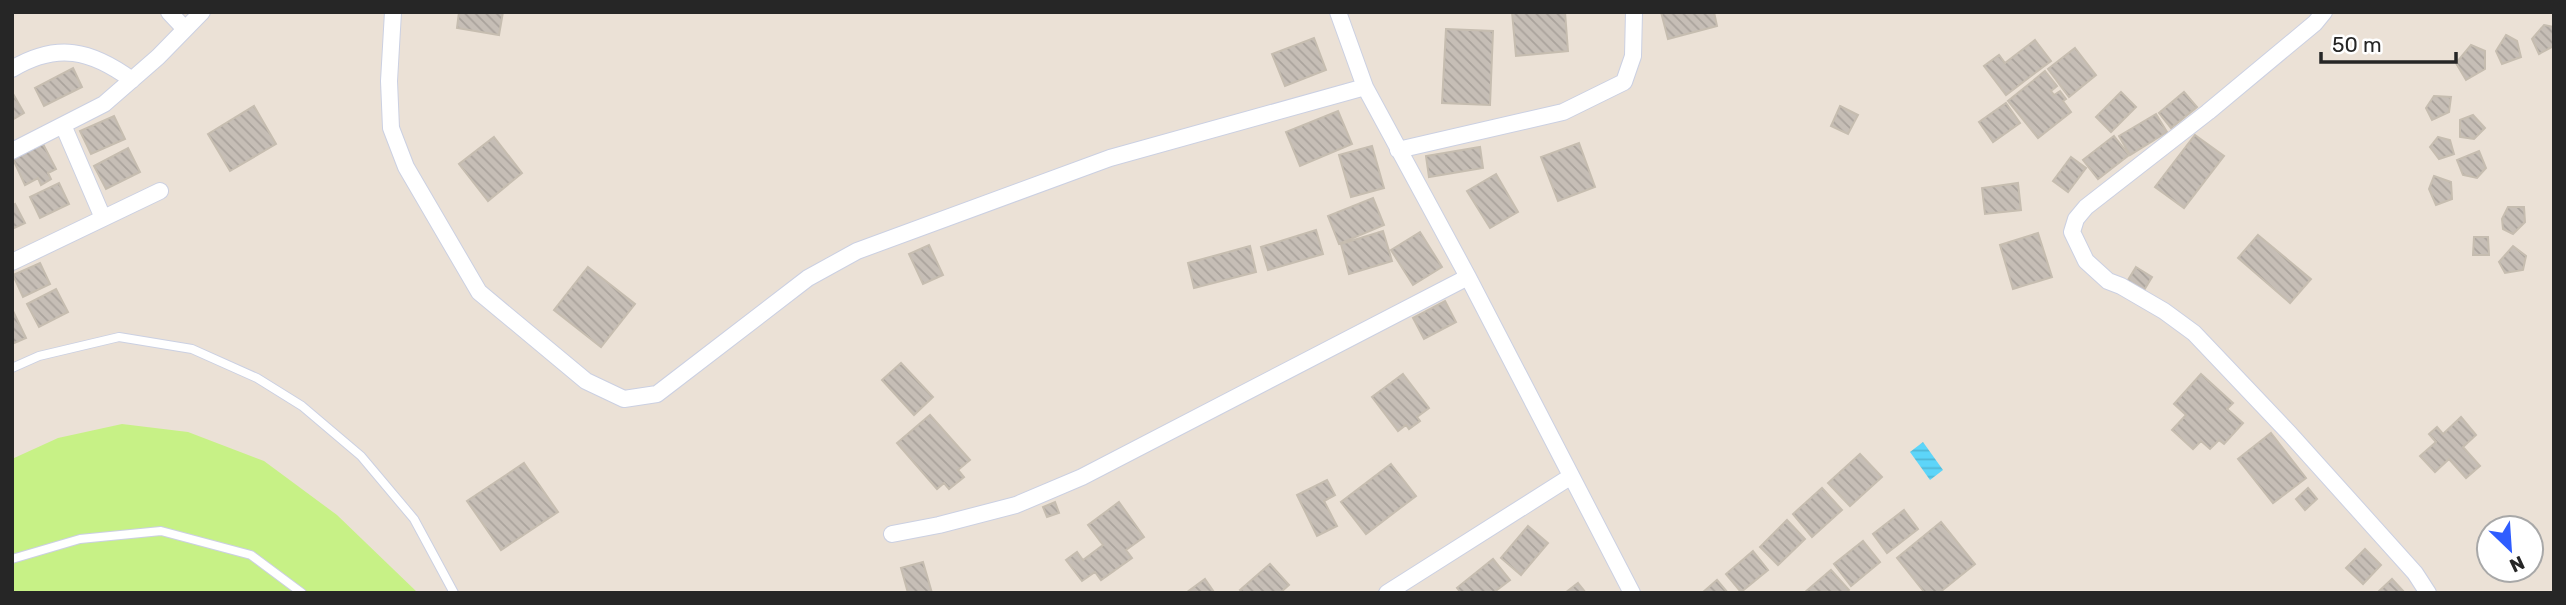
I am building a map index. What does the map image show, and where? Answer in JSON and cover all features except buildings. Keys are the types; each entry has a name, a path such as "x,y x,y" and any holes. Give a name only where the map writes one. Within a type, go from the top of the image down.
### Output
{"street":[{"path":"169,12 185,29"},
{"path":"12,151 104,104 202,12"},
{"path":"393,12 388,82 391,128 406,167 479,292 586,381 624,399 657,394 808,278 857,251 1110,158 1365,87"},
{"path":"1338,12 1365,87 1468,277 1632,593"},
{"path":"1398,150 1563,112 1624,82 1633,56 1634,12"},
{"path":"2324,12 2315,23 2208,112 2086,206 2076,219 2072,232 2086,261 2108,281 2122,286 2164,311 2194,333 2416,573 2428,593"},
{"path":"12,69 31,58 53,51 80,53 112,65 132,79"},
{"path":"63,125 103,218"},
{"path":"12,262 160,191"},
{"path":"892,534 1016,505 1082,477 1468,277"},
{"path":"1387,593 1570,477"}],"lane":[{"path":"12,368 39,356 119,337 192,349 257,378 302,406 361,456 414,519 454,593"},
{"path":"12,559 80,539 161,531 251,555 303,593"}],"green space":[{"path":"122,424 188,432 264,461 337,515 418,593 12,593 12,459 58,438"}],"water":[{"path":"1923,442 1943,470 1930,480 1910,452"}]}
